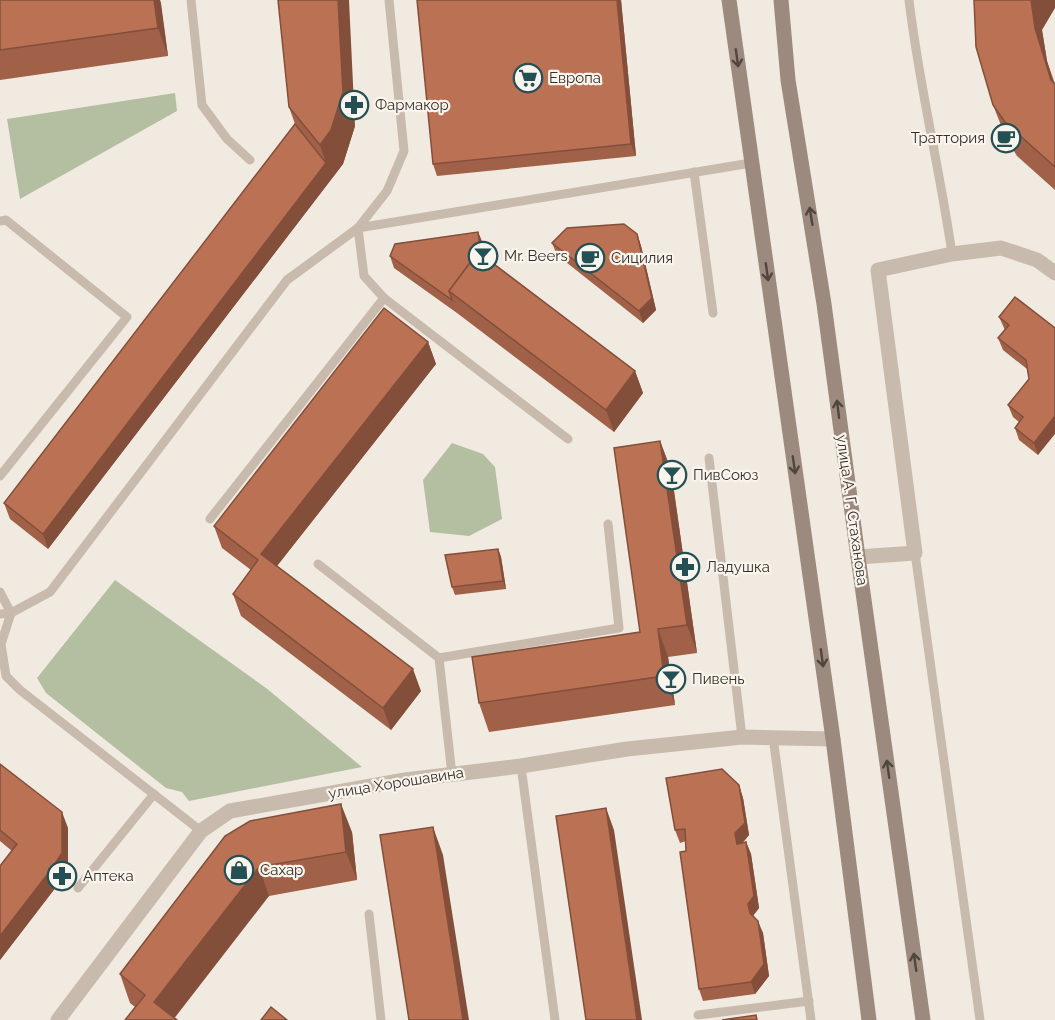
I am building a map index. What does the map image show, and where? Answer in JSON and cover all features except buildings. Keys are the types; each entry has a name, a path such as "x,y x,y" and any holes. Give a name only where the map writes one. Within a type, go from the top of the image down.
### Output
{"main road":[{"path":"729,0 833,740 868,1020"},
{"name":"улица А. Г. Стаханова","path":"781,0 788,80 824,304 923,1020"}],"street":[{"path":"858,557 915,553 878,270 952,254 1001,248 1037,260 1055,273"},
{"name":"улица Хорошавина","path":"58,1020 201,831 230,811 405,780 521,766 627,749 742,736 833,740"}],"lane":[{"path":"191,0 202,105 227,139 250,160"},
{"path":"0,614 11,613 50,592 287,280 358,228 387,191 404,151 389,0"},
{"path":"909,0 915,58 945,206 952,254"},
{"path":"358,228 752,163"},
{"path":"694,172 713,313"},
{"path":"0,221 6,220 127,317 0,476"},
{"path":"358,228 364,276 384,298 568,439"},
{"path":"210,519 384,298"},
{"path":"709,458 742,736"},
{"path":"439,658 619,628 608,524"},
{"path":"915,553 980,1020"},
{"path":"318,564 439,658 452,774"},
{"path":"0,592 11,613 1,644 6,676 20,690 201,831"},
{"path":"773,737 812,1020"},
{"path":"521,766 555,1020"},
{"path":"78,888 153,794"},
{"path":"369,914 381,1020"},
{"path":"698,1016 809,1001"}],"green space":[{"path":"175,93 177,111 20,199 7,119"},
{"path":"452,443 483,454 495,467 502,519 469,536 430,532 423,480"},
{"path":"115,580 266,688 362,767 189,801 182,792 166,788 46,693 37,678"}],"place":[{"name":"Европа","path":"528,78"},
{"name":"Фармакор","path":"354,105"},
{"name":"Траттория","path":"1006,138"},
{"name":"Mr. Beers","path":"483,256"},
{"name":"Сицилия","path":"590,258"},
{"name":"ПивСоюз","path":"672,475"},
{"name":"Ладушка","path":"685,567"},
{"name":"Пивень","path":"671,679"},
{"name":"Сахар","path":"239,870"},
{"name":"Аптека","path":"62,876"}]}
